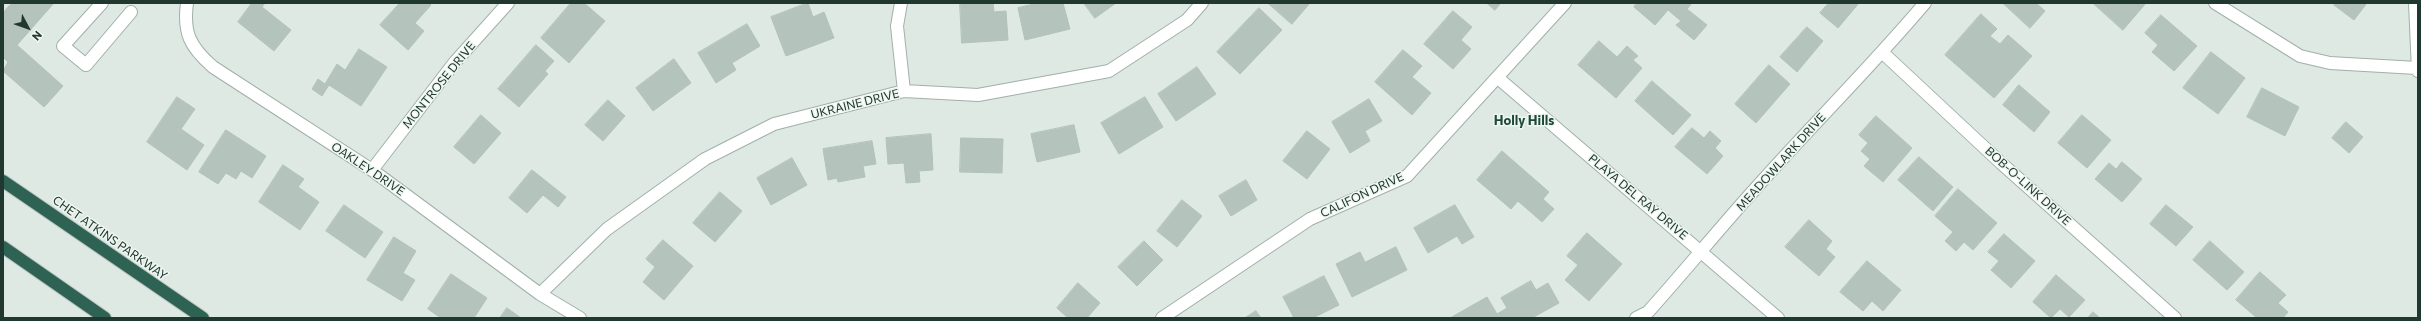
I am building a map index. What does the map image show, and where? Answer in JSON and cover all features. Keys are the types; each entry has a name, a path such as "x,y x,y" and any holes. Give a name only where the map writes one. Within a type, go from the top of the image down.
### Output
{"highway":[{"name":"CHET ATKINS PARKWAY","path":"3,181 202,318"},
{"path":"3,247 105,318"}],"street":[{"path":"102,3 63,46 86,64 131,12"},
{"name":"OAKLEY DRIVE","path":"187,3 184,23 196,52 213,67 372,170 540,294 580,318"},
{"name":"MONTROSE DRIVE","path":"372,170 455,62 508,3"},
{"path":"901,3 897,26 904,91"},
{"name":"UKRAINE DRIVE","path":"540,294 607,229 705,159 774,124 904,91 978,95 1110,71 1187,20 1202,3"},
{"name":"CALIFON DRIVE","path":"1162,318 1310,219 1407,176 1565,3"},
{"name":"MEADOWLARK DRIVE","path":"1636,318 1648,312 1702,252 1755,189 1883,53 1925,3"},
{"path":"2215,3 2300,56 2330,63 2418,69 2415,3"},
{"name":"BOB-O-LINK DRIVE","path":"1883,53 2001,163 2175,318"},
{"name":"PLAYA DEL RAY DRIVE","path":"1498,78 1778,318"}],"building":[{"path":"12,3 54,3 17,45 63,86 44,107 3,71 8,62 3,57 3,13"},
{"path":"252,3 265,3 262,7 291,30 274,51 238,22"},
{"path":"400,3 429,3 431,5 415,23 424,31 408,50 380,25"},
{"path":"571,3 584,3 605,21 569,63 541,38"},
{"path":"808,3 813,17 824,12 834,38 786,56 771,17"},
{"path":"960,3 993,3 994,12 1006,11 1008,40 962,43"},
{"path":"1038,3 1063,3 1070,29 1025,40 1018,8"},
{"path":"1084,3 1116,3 1095,18"},
{"path":"1268,3 1310,3 1292,24"},
{"path":"1487,3 1501,3 1495,10"},
{"path":"1637,3 1692,3 1687,9 1707,25 1694,40 1676,25 1681,21 1668,10 1655,25 1634,7"},
{"path":"1829,3 1859,3 1838,28 1820,13"},
{"path":"2003,3 2036,3 2045,11 2030,28"},
{"path":"2093,3 2146,3 2123,30"},
{"path":"2336,3 2367,3 2354,20 2334,5"},
{"path":"1259,8 1282,30 1240,74 1217,52"},
{"path":"1453,11 1472,27 1461,40 1471,49 1453,69 1424,44"},
{"path":"1981,14 1997,29 1990,36 2000,44 2008,35 2032,56 1994,98 1945,55"},
{"path":"2161,15 2197,46 2174,71 2152,52 2158,45 2145,33"},
{"path":"747,24 760,46 732,63 736,70 716,83 698,53"},
{"path":"1807,27 1823,41 1797,72 1780,57"},
{"path":"1599,41 1617,57 1627,46 1638,56 1633,60 1642,68 1616,98 1578,65"},
{"path":"536,45 554,61 545,71 548,74 519,107 498,89"},
{"path":"359,49 387,67 361,106 329,85 322,96 312,89 318,79 325,84 337,64 345,70"},
{"path":"1403,50 1422,66 1412,77 1431,93 1412,115 1375,82"},
{"path":"2211,52 2245,78 2218,114 2183,88"},
{"path":"674,59 691,83 653,111 636,88"},
{"path":"1769,65 1790,84 1756,123 1735,104"},
{"path":"1197,67 1216,94 1176,121 1158,94"},
{"path":"1652,81 1691,115 1673,135 1635,101"},
{"path":"2019,85 2050,112 2034,132 2003,105"},
{"path":"2262,88 2299,107 2285,136 2247,117"},
{"path":"177,97 195,109 181,129 204,145 187,170 147,142"},
{"path":"1145,97 1163,127 1119,154 1101,123"},
{"path":"1369,99 1382,121 1365,131 1370,141 1350,153 1332,122"},
{"path":"608,100 625,116 603,141 585,125"},
{"path":"481,115 501,133 474,164 454,147"},
{"path":"2082,115 2111,140 2087,168 2058,143"},
{"path":"1876,116 1912,148 1883,182 1864,166 1870,159 1861,151 1868,143 1859,135"},
{"path":"2346,122 2363,137 2349,153 2332,138"},
{"path":"1074,125 1080,152 1037,162 1031,134"},
{"path":"1692,128 1704,138 1710,131 1721,141 1715,148 1723,156 1707,174 1675,147"},
{"path":"226,130 266,156 252,178 241,171 236,179 226,173 218,184 199,172"},
{"path":"1307,131 1330,149 1307,179 1283,161"},
{"path":"931,134 933,170 919,171 920,182 906,183 904,163 888,164 886,138"},
{"path":"961,138 1003,139 1002,173 960,172"},
{"path":"872,141 876,164 863,166 865,177 838,182 837,178 828,180 823,149"},
{"path":"1502,151 1549,192 1543,199 1554,209 1542,222 1518,201 1511,209 1477,180"},
{"path":"1919,157 1953,187 1933,211 1898,180"},
{"path":"792,158 807,185 771,205 757,178"},
{"path":"2122,162 2142,179 2122,202 2095,179 2109,163 2116,169"},
{"path":"283,165 304,179 298,187 319,202 300,230 259,202"},
{"path":"532,170 566,197 558,207 543,195 527,213 509,198"},
{"path":"1246,180 1257,200 1231,216 1219,196"},
{"path":"1958,189 1997,223 1973,250 1964,242 1956,251 1945,241 1953,232 1935,216"},
{"path":"720,192 742,211 715,242 693,223"},
{"path":"1182,200 1202,216 1177,247 1157,231"},
{"path":"344,205 383,232 365,258 326,231"},
{"path":"1455,205 1474,237 1462,244 1457,236 1428,253 1414,228"},
{"path":"2166,205 2193,227 2176,246 2150,224"},
{"path":"1809,220 1832,241 1826,249 1835,257 1819,276 1785,247"},
{"path":"1587,233 1622,264 1589,301 1565,280 1578,265 1567,256"},
{"path":"2004,234 2035,261 2011,288 1991,270 1999,261 1988,252"},
{"path":"394,237 416,251 403,273 415,280 402,301 367,280"},
{"path":"663,240 693,266 664,300 643,282 655,267 646,259"},
{"path":"1144,241 1163,260 1137,286 1118,267"},
{"path":"2210,241 2244,272 2227,290 2193,260"},
{"path":"1396,247 1407,270 1352,297 1336,264 1360,252 1365,262"},
{"path":"1867,261 1901,290 1883,311 1872,301 1863,311 1840,292"},
{"path":"2260,272 2286,295 2278,303 2288,312 2283,318 2257,318 2236,300"},
{"path":"451,274 487,298 474,318 441,318 428,309"},
{"path":"2056,275 2085,300 2069,317 2060,309 2051,318 2033,302"},
{"path":"1324,276 1339,305 1313,318 1294,318 1283,297"},
{"path":"1531,281 1536,290 1548,283 1559,303 1532,318 1450,318 1487,297 1497,314 1507,308 1501,298"},
{"path":"1078,283 1100,303 1087,318 1068,318 1057,308"},
{"path":"507,308 521,318 500,318"},
{"path":"1256,311 1261,318 1245,318"},
{"path":"2093,312 2100,318 2088,318"}],"district":[{"name":"Holly Hills","path":"1524,121"}]}
